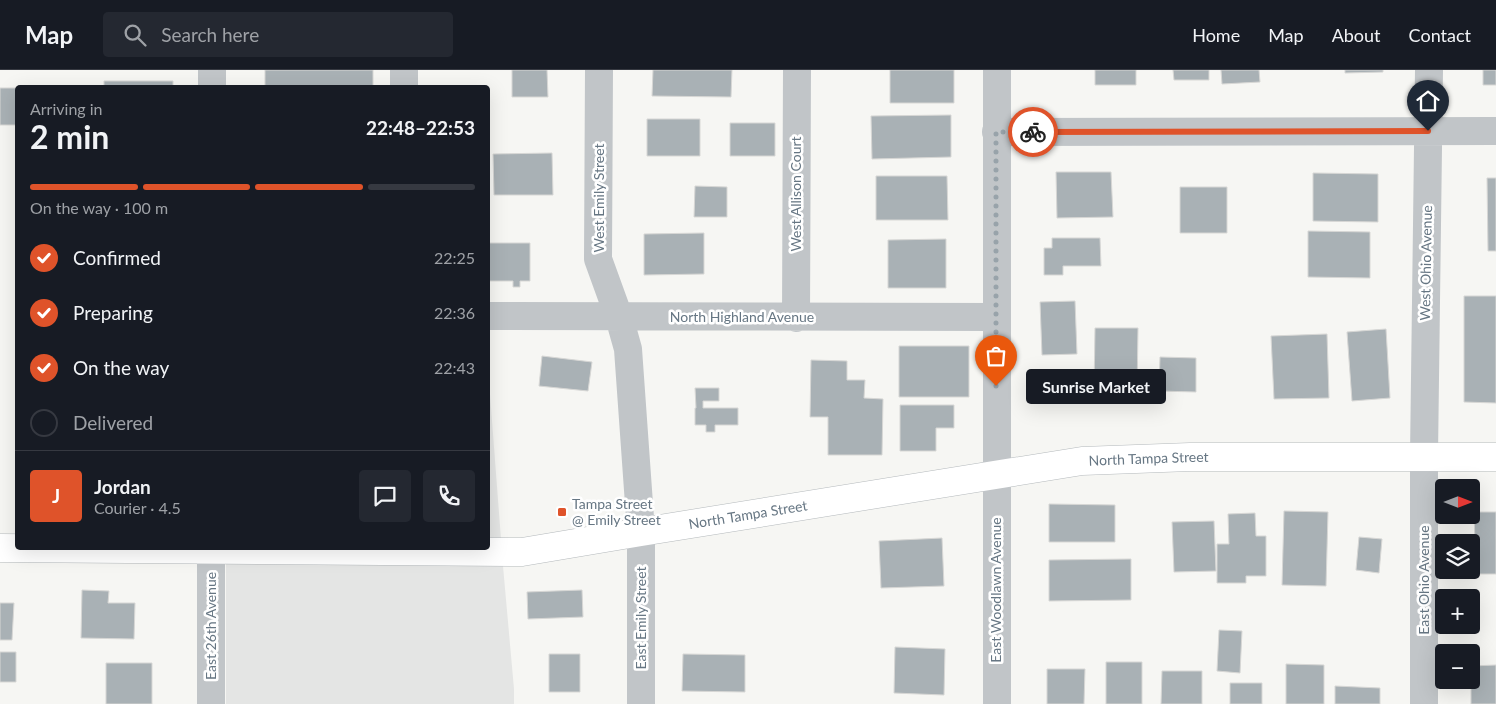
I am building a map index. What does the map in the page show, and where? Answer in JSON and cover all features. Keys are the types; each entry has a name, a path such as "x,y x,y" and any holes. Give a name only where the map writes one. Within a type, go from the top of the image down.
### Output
{"main road":[{"name":"North Tampa Street","path":"366,550 522,552 1092,461 1190,457 1496,456"},
{"name":"North Tampa Street","path":"0,548 15,548"}],"street":[{"path":"212,70 212,85"},
{"path":"404,70 404,85"},
{"name":"West Emily Street","path":"600,70 598,259 619,317 628,349 641,532"},
{"name":"West Allison Court","path":"796,318 797,70"},
{"name":"East Woodlawn Avenue","path":"997,70 997,704"},
{"name":"West Ohio Avenue","path":"1424,456 1429,70"},
{"path":"996,132 1496,131"},
{"name":"North Highland Avenue","path":"490,316 997,317"},
{"name":"East Ohio Avenue","path":"1424,456 1424,704"},
{"name":"East Emily Street","path":"640,704 641,532"},
{"name":"East 26th Avenue","path":"211,550 211,704"}],"shaded area":[{"path":"490,394 501,539 490,538"},
{"path":"226,562 503,566 514,704 226,704"}],"building":[{"path":"265,70 373,70 373,85 265,85"},
{"path":"512,70 547,70 548,97 512,97"},
{"path":"653,70 732,70 731,97 652,96"},
{"path":"890,70 954,70 954,103 890,103"},
{"path":"1095,70 1136,70 1136,85 1095,85"},
{"path":"1173,70 1209,70 1209,80 1174,80"},
{"path":"1221,70 1259,70 1260,82 1222,84"},
{"path":"1345,70 1383,70 1383,72 1345,73"},
{"path":"1483,70 1496,70 1496,85 1483,85"},
{"path":"104,81 173,81 173,85 104,85"},
{"path":"0,88 15,88 15,125 0,125"},
{"path":"951,115 951,157 872,159 871,116"},
{"path":"647,119 700,119 700,156 647,156"},
{"path":"730,123 775,123 775,156 730,156"},
{"path":"552,153 553,195 494,195 493,154"},
{"path":"1056,172 1111,172 1113,217 1057,218"},
{"path":"1313,173 1378,174 1378,222 1313,221"},
{"path":"876,176 947,176 948,220 876,220"},
{"path":"1487,178 1496,178 1496,251 1488,251"},
{"path":"695,186 727,187 727,217 694,217"},
{"path":"1180,187 1227,187 1227,233 1180,233"},
{"path":"1308,231 1370,232 1370,278 1308,277"},
{"path":"704,233 704,274 644,275 644,234"},
{"path":"1052,238 1100,238 1101,266 1063,266 1063,275 1044,275 1044,248 1052,248"},
{"path":"946,239 946,288 888,288 888,240"},
{"path":"490,243 530,243 530,281 520,281 520,287 513,287 513,281 490,281"},
{"path":"1464,296 1496,296 1496,403 1464,402"},
{"path":"1075,301 1077,354 1042,355 1040,302"},
{"path":"1095,328 1138,328 1137,393 1094,393"},
{"path":"1386,329 1390,398 1352,401 1347,332"},
{"path":"1327,334 1329,398 1274,399 1271,336"},
{"path":"899,346 969,346 969,397 899,397"},
{"path":"542,356 592,362 588,391 539,386"},
{"path":"1160,357 1196,358 1196,392 1159,391"},
{"path":"811,360 847,361 847,380 865,380 864,398 883,399 882,455 828,455 828,417 810,417"},
{"path":"695,388 719,388 719,401 703,401 703,408 738,408 738,425 715,425 715,432 706,432 706,425 695,425"},
{"path":"900,405 954,405 954,428 936,428 936,451 900,451"},
{"path":"1049,504 1115,505 1115,542 1049,542"},
{"path":"1284,511 1328,512 1326,586 1282,585"},
{"path":"1480,512 1496,512 1496,574 1480,574 1480,534 1475,534 1474,524 1480,524"},
{"path":"1255,513 1256,536 1266,536 1266,576 1246,576 1246,583 1217,583 1217,544 1229,544 1228,514"},
{"path":"1214,521 1216,571 1174,572 1172,522"},
{"path":"1359,537 1382,539 1379,573 1356,570"},
{"path":"942,538 944,586 881,588 879,541"},
{"path":"1131,559 1131,600 1049,601 1049,560"},
{"path":"82,590 109,591 108,603 135,603 134,639 81,638"},
{"path":"582,590 583,617 528,619 527,592"},
{"path":"0,603 14,603 12,640 0,640"},
{"path":"1219,630 1242,631 1240,673 1217,671"},
{"path":"895,647 945,649 944,695 894,693"},
{"path":"0,652 16,652 16,682 0,682"},
{"path":"549,654 580,654 580,692 549,692"},
{"path":"683,654 745,655 745,692 682,691"},
{"path":"1106,662 1142,662 1142,704 1106,704"},
{"path":"106,663 152,663 152,704 106,704"},
{"path":"1286,664 1324,665 1324,704 1286,704"},
{"path":"1496,665 1496,704 1471,704 1471,689 1480,689 1480,666"},
{"path":"1047,669 1085,669 1084,704 1047,704"},
{"path":"1162,671 1202,671 1202,704 1161,704"},
{"path":"1230,683 1262,683 1262,704 1230,704"},
{"path":"1335,686 1380,688 1380,704 1335,704"}],"way so far":[{"path":"996,386 996,132 1033,132"}],"place":[{"name":"Sunrise Market","path":"996,386"},
{"name":"Tampa Street @ Emily Street","path":"562,512"}],"route":[{"path":"1033,132 1428,131"}]}
